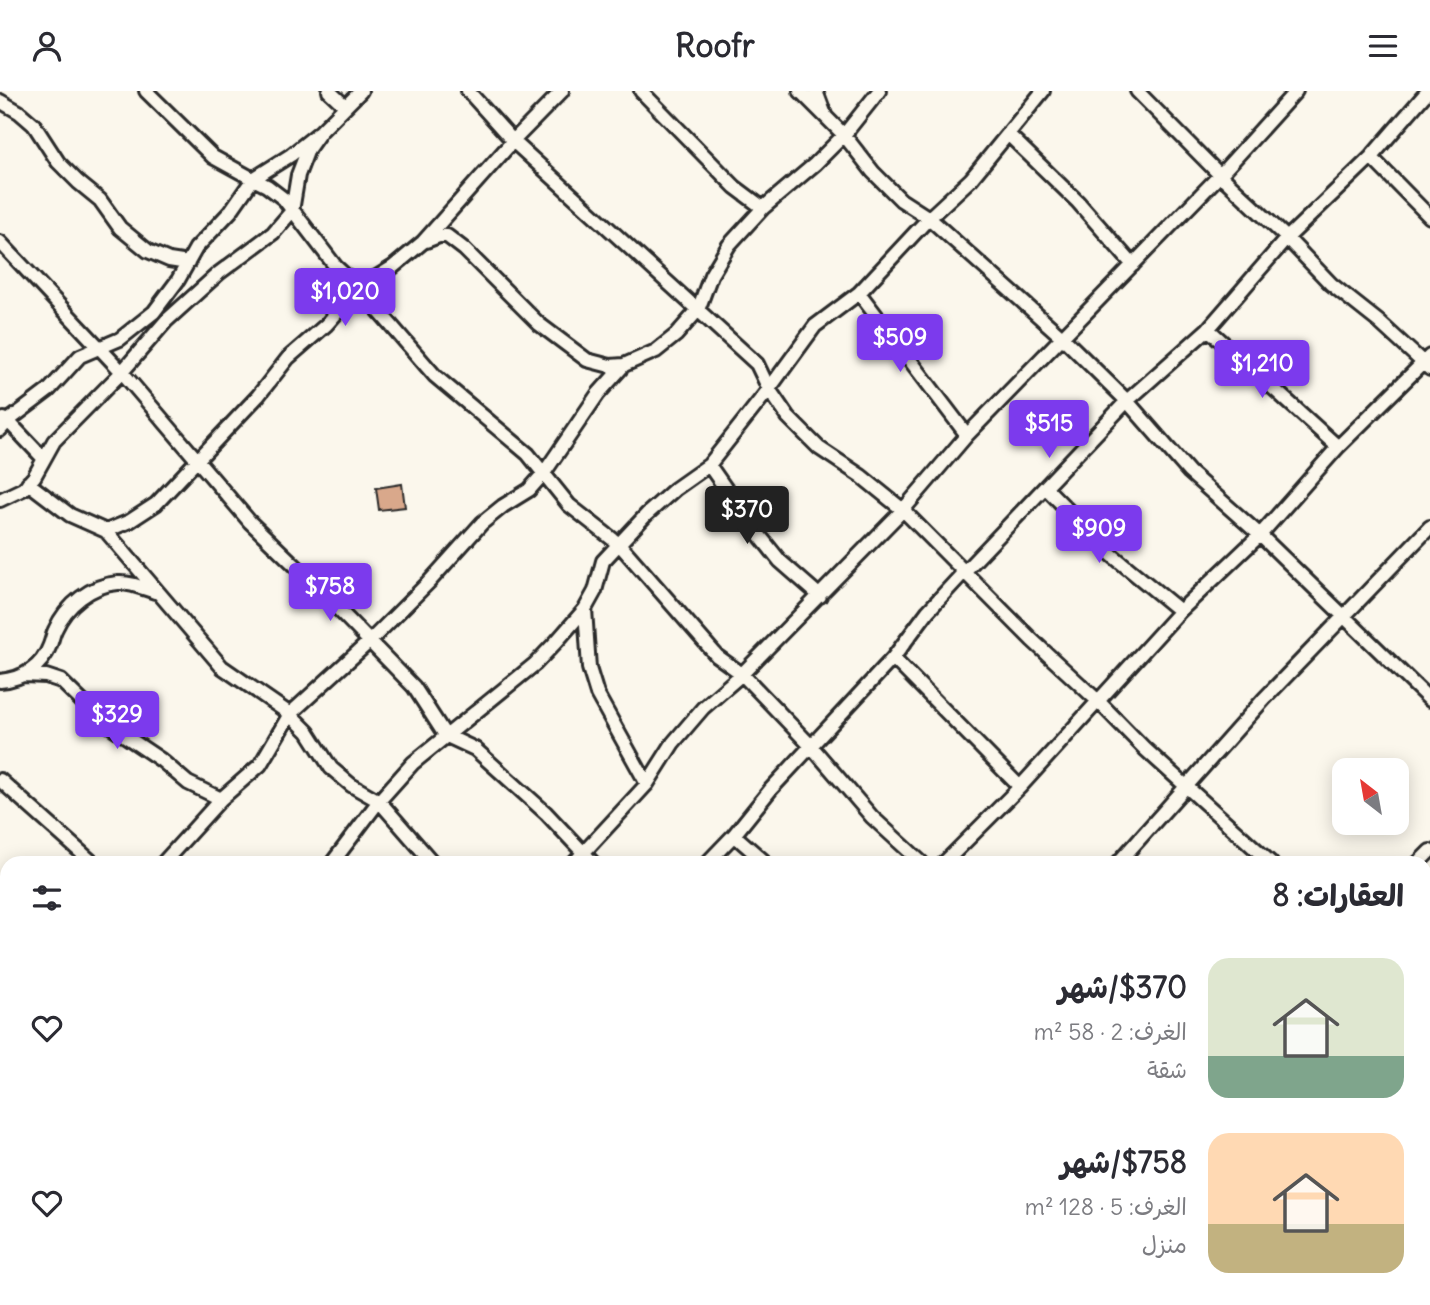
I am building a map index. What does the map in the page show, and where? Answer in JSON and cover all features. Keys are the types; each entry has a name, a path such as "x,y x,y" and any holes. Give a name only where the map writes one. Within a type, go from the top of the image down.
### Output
{"street":[{"path":"146,91 213,157 267,186 284,199 336,267 359,288 435,376 528,454 569,505 620,545 717,656 742,674 811,746 872,817 914,856"},
{"path":"330,91 345,106"},
{"path":"43,458 3,423 49,390 80,356 120,339 154,311 196,248 238,203 253,179 291,155 320,132 361,91"},
{"path":"468,91 513,141 757,364 769,389 788,417 819,448 861,476 903,510 1145,749 1263,856"},
{"path":"106,531 130,521 156,504 258,396 288,358 326,325 359,288 393,268 423,242 513,141 562,91"},
{"path":"642,91 735,187 763,208"},
{"path":"800,91 828,122 844,135 873,173 901,200 929,218 1062,337 1127,401 1188,472 1261,535 1343,618 1430,700"},
{"path":"816,91 828,122"},
{"path":"423,242 447,236 464,249 539,324 587,360 610,366 624,365 656,351 676,335 698,310 710,275 729,245 763,208 815,164 844,135 879,91"},
{"path":"337,856 379,801 413,763 535,664 584,609 595,591 603,561 647,514 675,489 709,465 815,326 859,293 929,218 971,179 1043,91"},
{"path":"951,856 1020,787 1180,611 1261,535 1338,447 1428,363 1331,285 1287,238 1137,91"},
{"path":"580,856 647,784 673,743 703,708 742,674 903,510 967,435 1220,175 1296,91"},
{"path":"714,856 771,789 893,658 929,611 965,571 1127,401 1208,329 1287,238 1371,157 1428,91"},
{"path":"0,101 34,125 58,162 100,200 120,228 148,251 169,260 188,263"},
{"path":"0,500 23,489 54,441 122,372 166,321 219,272 274,233 292,211 298,175 308,149 320,132"},
{"path":"1009,135 1078,202 1133,265"},
{"path":"1371,157 1430,217"},
{"path":"0,242 122,372 250,522 414,687 445,735 475,749 546,813 577,856"},
{"path":"859,293 967,435"},
{"path":"1208,329 1338,447"},
{"path":"169,856 220,799 260,765 290,714 370,641 429,582 482,523 529,490 544,473 598,394 624,365"},
{"path":"709,465 780,561 820,596"},
{"path":"28,483 71,515 106,531 222,667 290,714 308,732 331,768 351,786 379,801 427,856"},
{"path":"1046,488 1112,555 1180,611"},
{"path":"1124,856 1264,699 1428,534"},
{"path":"24,675 39,666 50,647 55,629 71,607 84,595 99,586 120,583 157,593"},
{"path":"584,609 589,668 597,694 647,784"},
{"path":"893,658 1020,787"},
{"path":"0,681 24,675 46,676 61,681 100,719 161,760 188,783 220,799"},
{"path":"0,780 85,856"},
{"path":"734,835 757,856"}],"building":[{"path":"402,484 405,507 379,510 376,488"}]}
